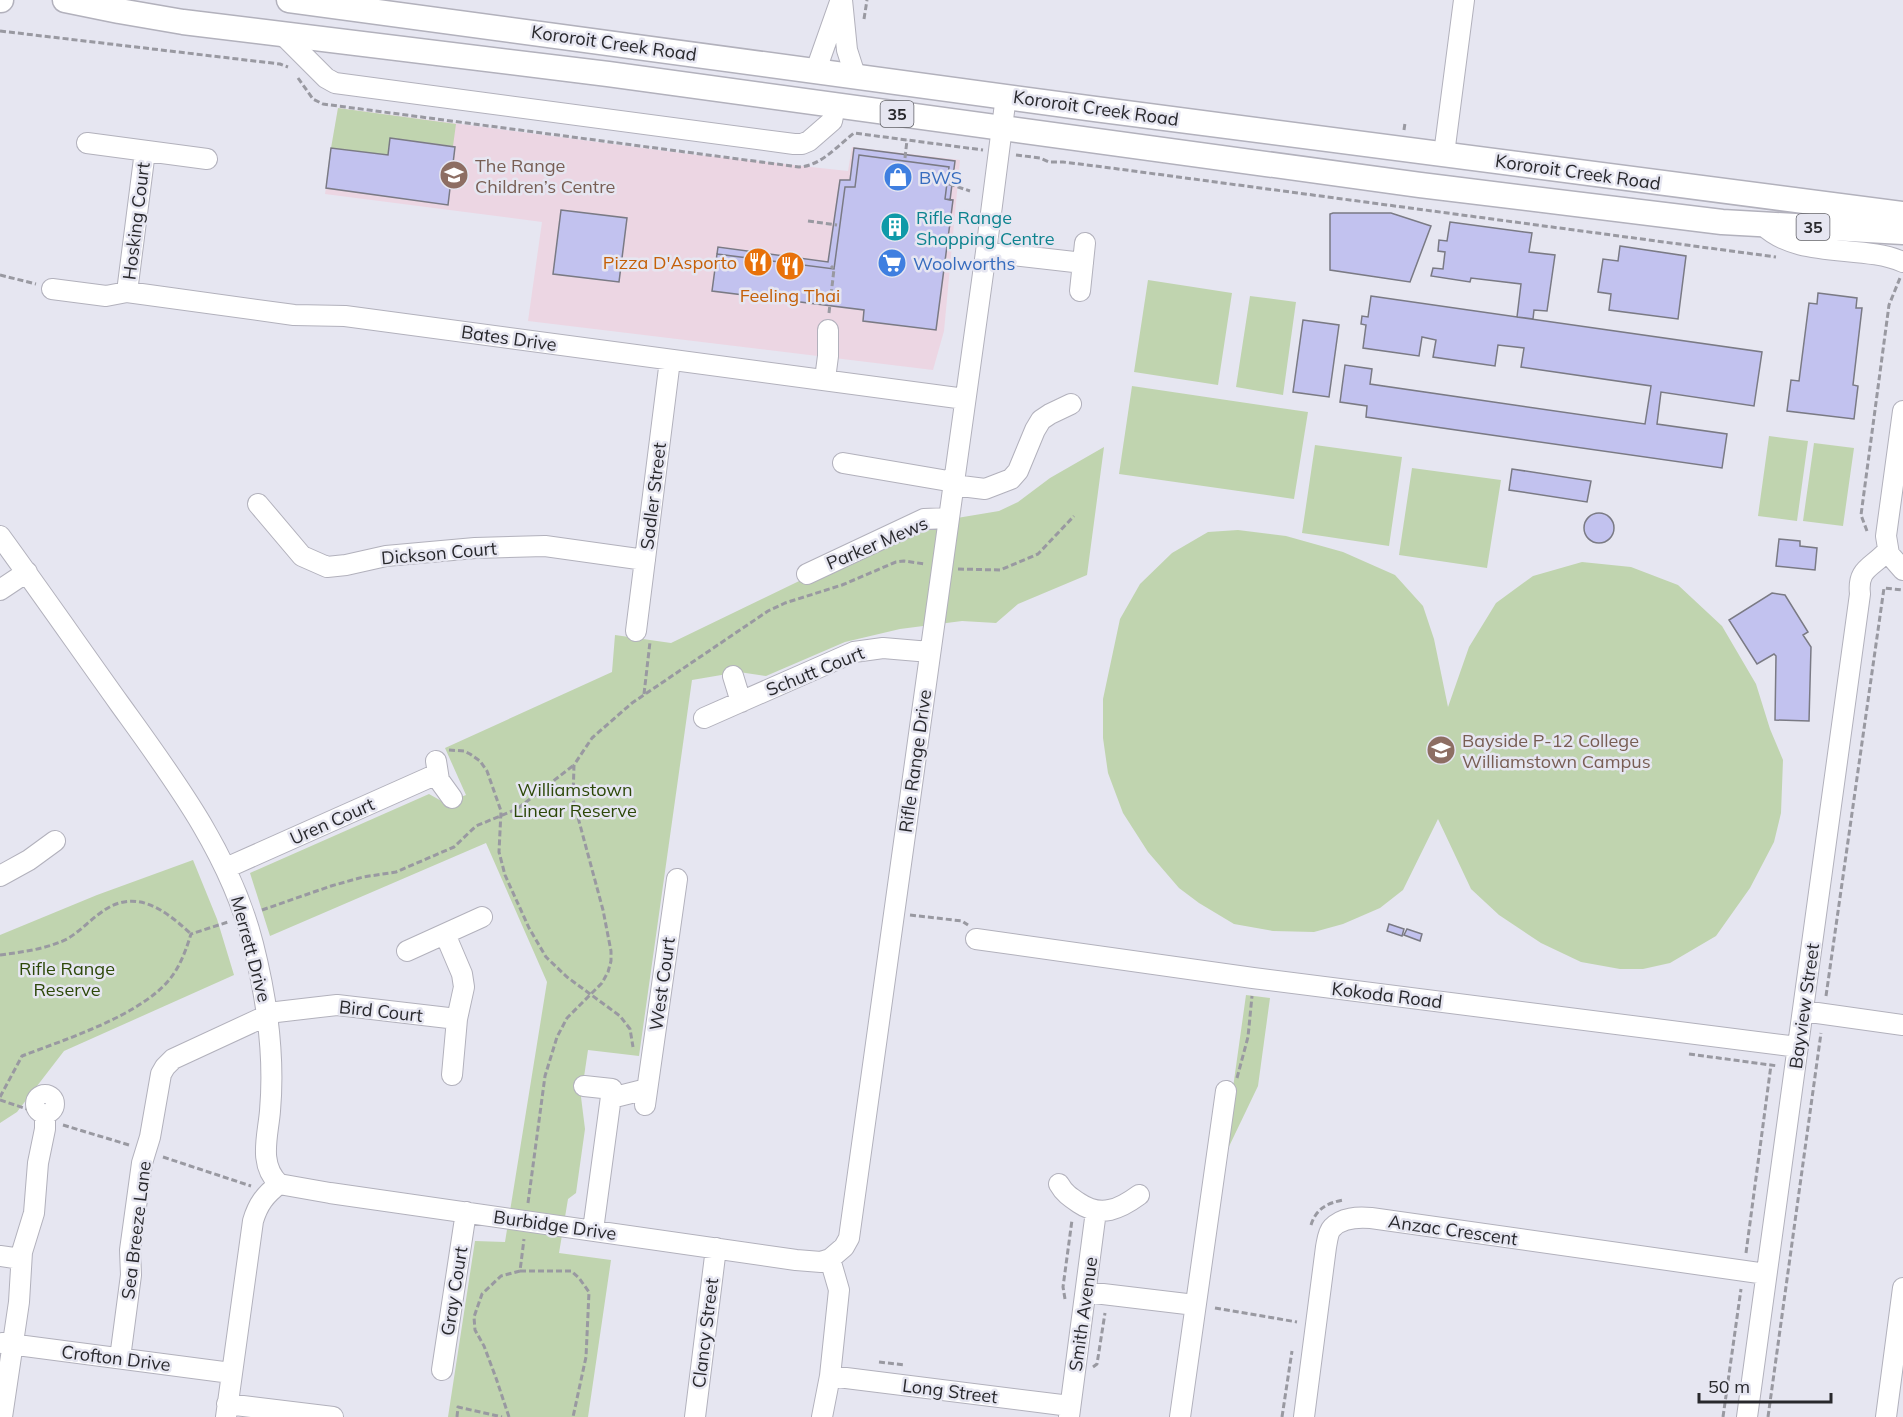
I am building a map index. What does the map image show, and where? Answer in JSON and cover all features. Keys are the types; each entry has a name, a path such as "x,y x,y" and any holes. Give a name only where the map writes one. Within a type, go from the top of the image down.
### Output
{"main road":[{"name":"Kororoit Creek Road","path":"65,0 183,22 596,73 1432,186 1756,224 1903,232"},
{"name":"Kororoit Creek Road","path":"289,0 1903,214"},
{"path":"809,69 835,106"},
{"path":"1743,194 1756,224"}],"street":[{"path":"809,69 841,0"},
{"path":"841,0 847,50 855,75"},
{"path":"1444,154 1464,0"},
{"path":"281,33 326,78 335,83 719,135 804,144 832,121 835,106"},
{"name":"Rifle Range Drive","path":"830,1259 844,1247 849,1238 987,252 1006,96"},
{"name":"Hosking Court","path":"87,143 207,159"},
{"name":"Hosking Court","path":"127,292 145,150"},
{"path":"1756,224 1795,243 1892,258 1902,268"},
{"path":"1080,291 1085,243"},
{"path":"987,252 1083,264"},
{"name":"Bates Drive","path":"52,289 106,296 127,292 294,315 345,316 965,399"},
{"path":"825,380 828,330"},
{"name":"Sadler Street","path":"643,634 645,560 670,360"},
{"path":"843,463 954,484 992,488 1011,479 1020,466 1041,420 1044,406 1071,404"},
{"path":"1898,562 1887,532 1903,411"},
{"name":"Dickson Court","path":"258,504 302,556 327,567 346,565 386,555 475,548 545,546 645,560"},
{"name":"Parker Mews","path":"807,574 924,519 949,518"},
{"name":"Merrett Drive","path":"0,536 196,814 226,868 244,917 261,976 268,1014 272,1082 266,1160 268,1171 279,1184"},
{"name":"Bayview Street","path":"1747,1417 1860,594 1876,577 1898,562"},
{"path":"0,590 27,572"},
{"name":"Schutt Court","path":"704,718 854,652 883,648 930,652"},
{"path":"733,676 741,702"},
{"path":"436,767 452,798"},
{"name":"Uren Court","path":"226,868 436,767"},
{"path":"0,876 29,860 55,841"},
{"name":"West Court","path":"611,1098 646,1097 676,879"},
{"path":"407,951 483,917"},
{"path":"445,934 464,983 463,997 449,1018 452,1075"},
{"name":"Kokoda Road","path":"976,939 1253,978 1798,1047"},
{"name":"Bird Court","path":"165,1067 178,1057 268,1014 337,1005 449,1018"},
{"path":"1803,1011 1903,1025"},
{"name":"Sea Breeze Lane","path":"120,1358 131,1272 130,1250 142,1163 150,1137 160,1077 165,1067"},
{"path":"584,1086 612,1089 593,1230"},
{"path":"1180,1417 1226,1090"},
{"path":"3,1417 6,1344 20,1294 21,1259 34,1213 45,1117"},
{"path":"279,1184 258,1204 253,1221 226,1411 333,1417"},
{"name":"Burbidge Drive","path":"279,1184 796,1260 821,1262 830,1259"},
{"path":"1064,1192 1086,1208 1096,1211 1107,1211 1131,1201"},
{"name":"Smith Avenue","path":"1070,1412 1096,1211"},
{"name":"Gray Court","path":"442,1370 466,1212"},
{"name":"Anzac Crescent","path":"1304,1417 1326,1247 1331,1229 1342,1221 1354,1217 1766,1274"},
{"name":"Clancy Street","path":"695,1417 716,1248"},
{"path":"0,1256 21,1259"},
{"path":"822,1417 830,1376 839,1290 830,1259"},
{"path":"1886,1417 1903,1288"},
{"path":"1086,1292 1195,1305"},
{"name":"Crofton Drive","path":"6,1344 231,1373"},
{"name":"Long Street","path":"830,1376 1070,1412"}],"path":[{"path":"0,31 280,64 294,71 310,96 316,102 323,104 799,167 810,166 819,161 854,133 1040,158 1049,162 1111,168 1784,258"},
{"path":"905,158 907,140"},
{"path":"949,184 969,191"},
{"path":"808,221 837,225"},
{"path":"829,305 834,269 831,266"},
{"path":"1868,532 1861,515 1889,305 1902,268"},
{"path":"0,275 52,289"},
{"path":"1768,1417 1884,588 1903,590"},
{"path":"643,634 644,694"},
{"path":"436,767 436,753 453,750 464,751 480,761 487,771 501,811 499,852 505,875 529,928 546,957 560,971 624,1020 631,1033 634,1053"},
{"path":"191,934 342,883 396,872 454,847 476,826 517,809 574,765"},
{"path":"0,955 46,947 66,939 110,906 127,900 141,902 159,909 191,934"},
{"path":"894,913 962,921"},
{"path":"191,934 177,970 153,996 93,1029 22,1056 0,1098 45,1117 253,1187"},
{"path":"1226,1090 1235,1082 1242,1062 1248,1037 1252,994"},
{"path":"1723,1417 1771,1065"},
{"path":"1064,1192 1064,1203 1069,1210 1072,1222 1063,1287 1066,1301"},
{"path":"1310,1233 1312,1222 1318,1211 1328,1204 1350,1200"},
{"path":"520,1271 571,1271 589,1292 586,1357 573,1417"},
{"path":"1195,1305 1297,1322 1295,1332"},
{"path":"1282,1417 1293,1343"},
{"path":"877,1362 907,1365"},
{"path":"457,1417 458,1407 502,1417"}],"shaded area":[{"path":"338,108 689,154 848,171 852,147 960,160 944,331 933,370 528,321 542,222 325,194"}],"green space":[{"path":"338,108 456,124 453,146 391,138 388,155 331,148"},
{"path":"1148,280 1232,293 1218,385 1134,372"},
{"path":"1250,296 1296,302 1283,395 1236,387"},
{"path":"1132,386 1308,412 1294,499 1119,474"},
{"path":"1769,436 1808,441 1797,521 1758,516"},
{"path":"1814,443 1854,448 1843,526 1803,521"},
{"path":"1315,445 1402,457 1389,546 1302,533"},
{"name":"Williamstown Linear Reserve","path":"1104,447 1087,575 1018,604 996,623 962,621 900,629 845,642 766,676 739,672 692,680 639,1056 588,1050 581,1097 585,1129 576,1193 568,1199 559,1253 611,1260 588,1417 448,1417 475,1241 505,1242 547,982 486,843 270,936 250,873 429,794 445,803 466,795 445,748 612,672 615,635 671,643 915,525 999,511 1018,502 1050,478"},
{"path":"1412,468 1501,480 1487,568 1399,555"},
{"path":"1238,530 1286,536 1343,552 1395,575 1423,606 1434,639 1448,707 1469,647 1496,603 1533,576 1582,562 1631,567 1678,585 1722,626 1756,684 1770,729 1783,760 1781,813 1774,842 1750,888 1716,936 1670,963 1643,969 1620,969 1581,962 1541,943 1499,915 1471,889 1438,819 1403,890 1380,908 1343,924 1314,932 1273,931 1234,924 1179,888 1148,852 1123,813 1108,773 1103,738 1103,699 1120,619 1140,584 1172,553 1208,532"},
{"name":"Rifle Range Reserve","path":"193,860 217,919 234,975 64,1051 17,1112 0,1123 0,935 97,895"},
{"path":"1246,995 1270,998 1258,1086 1223,1159"}],"building":[{"path":"390,138 455,147 448,205 326,188 331,148 388,155"},
{"path":"854,148 955,161 950,200 945,199 949,167 859,155 855,187 845,187 834,269 717,254 718,247 828,262 840,180 850,180"},
{"name":"Rifle Range Shopping Centre","path":"859,155 949,167 945,199 953,200 936,330 863,321 864,310 712,291 717,254 834,269 845,187 855,187"},
{"path":"561,210 627,218 619,282 553,274"},
{"path":"1391,213 1431,226 1410,282 1330,270 1330,214"},
{"path":"1450,222 1532,233 1529,252 1555,255 1547,311 1534,310 1533,319 1517,317 1521,284 1471,278 1470,282 1431,276 1433,268 1443,269 1445,252 1438,251 1439,240 1447,241"},
{"path":"1620,246 1686,256 1678,319 1609,310 1611,294 1598,292 1603,259 1618,261"},
{"path":"1818,293 1857,298 1856,308 1862,308 1853,385 1858,386 1854,419 1787,411 1791,380 1799,381 1809,303 1817,304"},
{"path":"1371,296 1762,352 1754,406 1661,392 1657,424 1727,434 1722,468 1366,417 1367,406 1340,402 1345,365 1372,369 1370,384 1645,424 1651,386 1521,367 1524,348 1498,345 1495,366 1433,357 1436,340 1422,337 1419,356 1363,348 1366,325 1361,324 1362,316 1368,317"},
{"path":"1303,320 1339,325 1329,397 1293,392"},
{"path":"1512,469 1591,481 1587,502 1509,490"},
{"path":"1599,513 1605,514 1613,522 1613,534 1605,542 1599,543 1593,542 1585,534 1584,528 1585,522 1593,514"},
{"path":"1779,539 1800,541 1800,546 1817,548 1815,570 1776,566"},
{"path":"1772,593 1785,595 1808,632 1803,635 1811,647 1809,721 1775,720 1776,656 1774,654 1757,664 1729,620"},
{"path":"1389,924 1404,929 1402,936 1387,931"},
{"path":"1407,929 1422,934 1420,941 1404,935"}],"place":[{"name":"The Range Children’s Centre","path":"454,175"},
{"name":"BWS","path":"898,177"},
{"name":"Rifle Range Shopping Centre","path":"895,227"},
{"name":"Pizza D'Asporto","path":"758,262"},
{"name":"Woolworths","path":"892,263"},
{"name":"Feeling Thai","path":"790,266"},
{"name":"Bayside P-12 College Williamstown Campus","path":"1441,750"}]}
